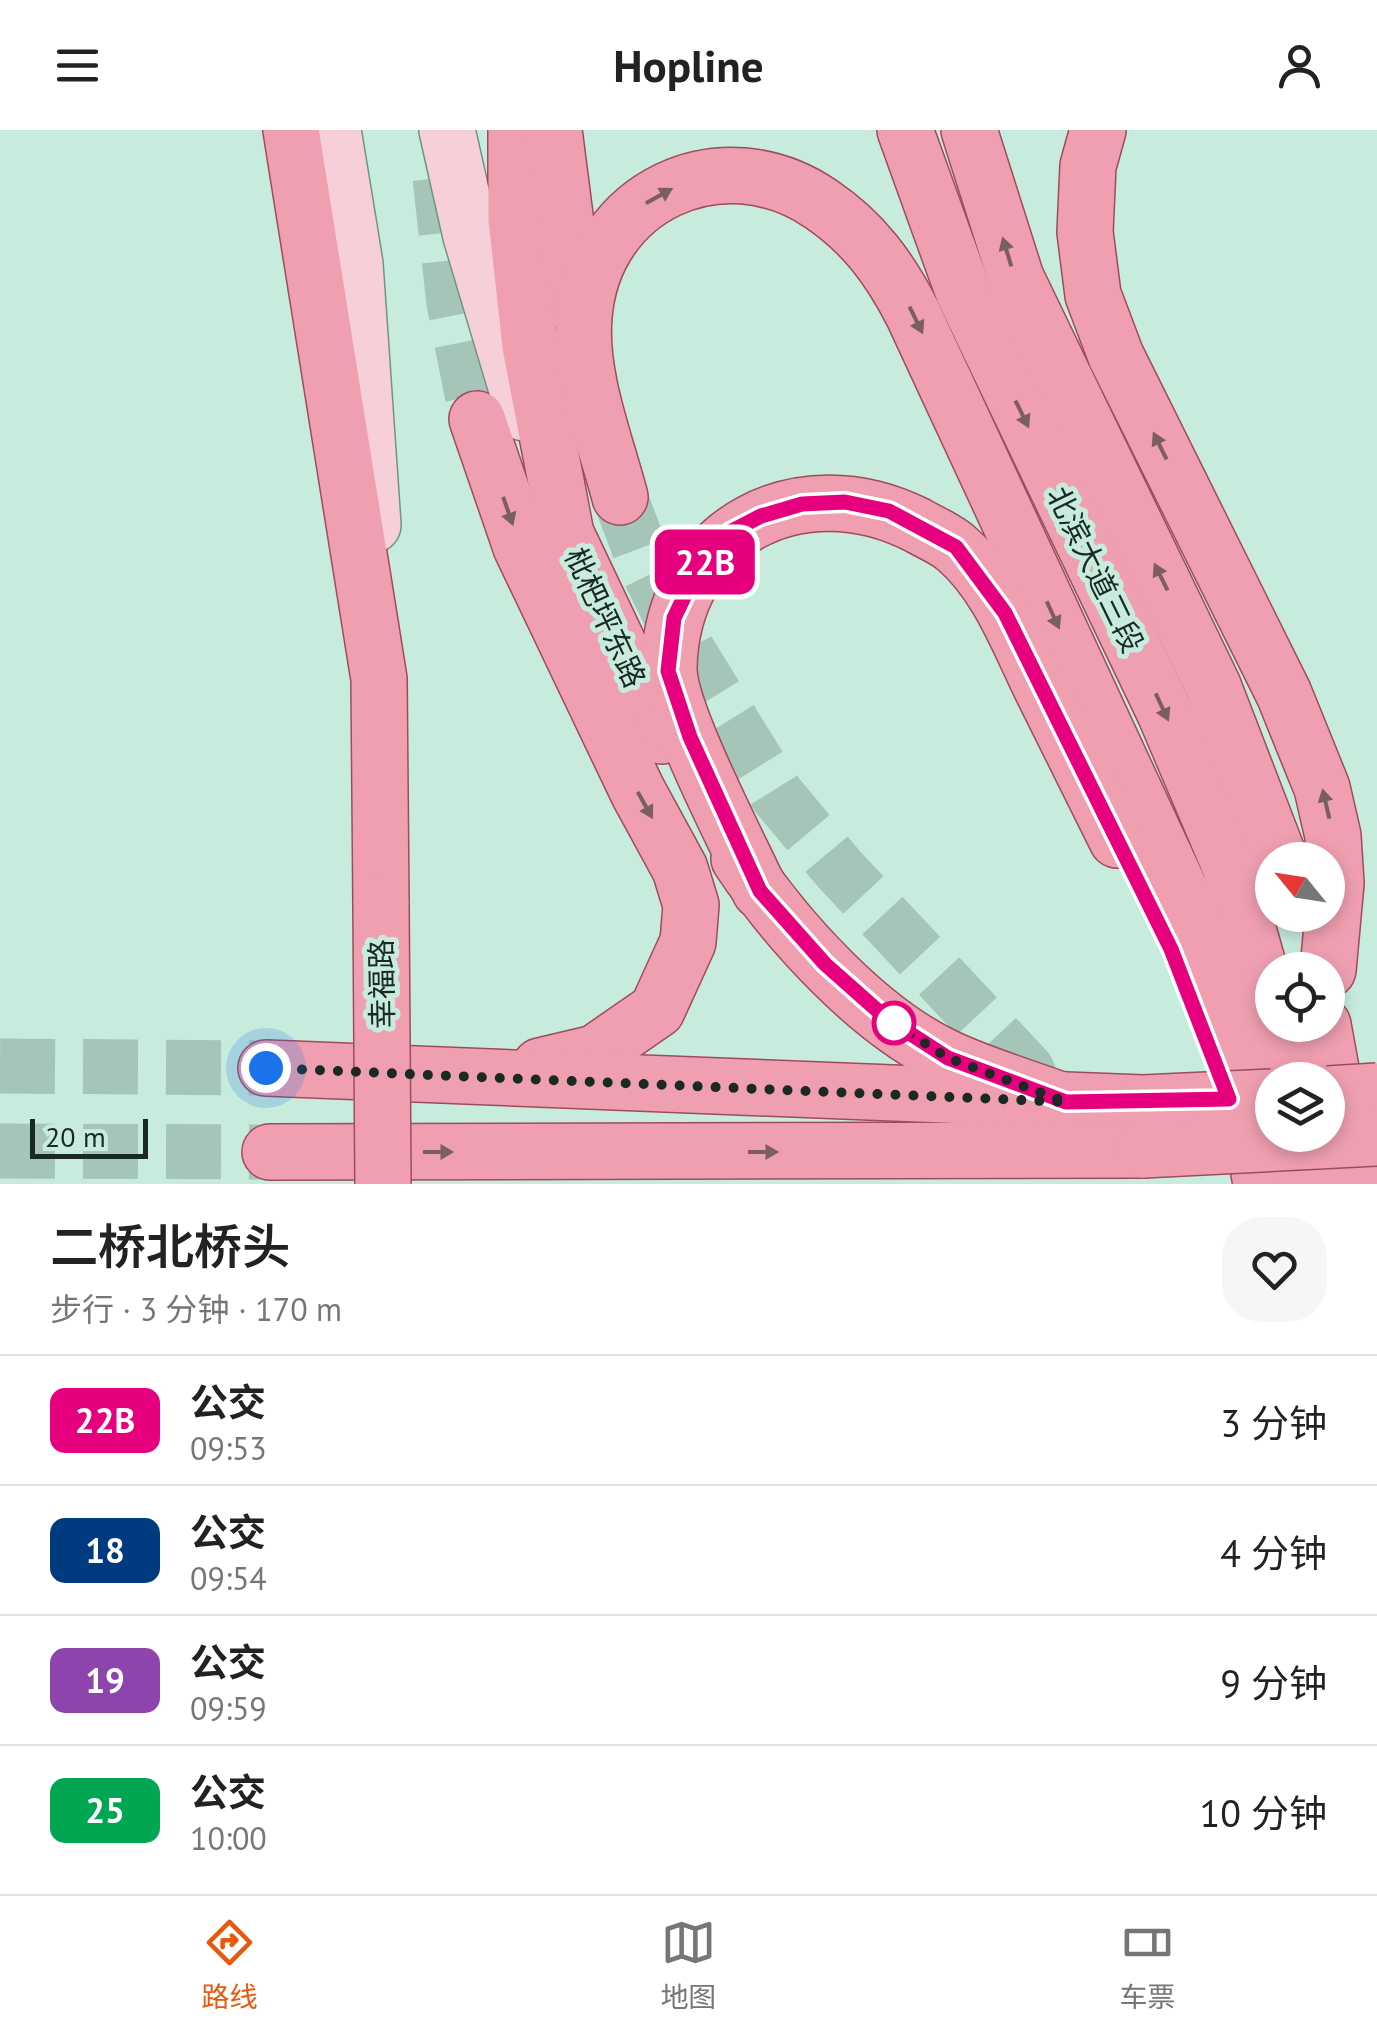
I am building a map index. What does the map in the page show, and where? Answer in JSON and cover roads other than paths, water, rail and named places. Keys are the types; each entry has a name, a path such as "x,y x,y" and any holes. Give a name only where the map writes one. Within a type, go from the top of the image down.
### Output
{"main road":[{"path":"291,130 379,680"},
{"path":"333,130 355,264 369,418 379,680"},
{"name":"枇杷坪东路","path":"447,130 492,306 566,534 682,776 760,891 825,964 886,1018 948,1058 1066,1102"},
{"path":"516,130 516,219 530,346 566,534"},
{"path":"554,130 587,372 620,496"},
{"name":"北滨大道三段","path":"905,130 963,292 1165,713 1230,866 1255,954"},
{"name":"北滨大道三段","path":"970,130 1016,278 1213,686 1273,842"},
{"path":"1098,130 1088,166 1085,232 1093,295 1116,356 1284,694 1322,788 1333,836 1336,883 1330,952"},
{"path":"587,372 584,317 595,266 620,222 657,194 698,178 739,174 780,184 818,201 854,229 889,268 1202,936 1234,1026 1260,1184"},
{"path":"476,418 521,547 638,792 680,869 691,905 688,942 657,1010 595,1053 491,1077"},
{"path":"760,891 690,737 668,671 674,618 697,570 730,532 761,516 802,504 845,502 889,511 956,547 1005,613 1171,949 1260,1184"},
{"name":"幸福路","path":"379,680 383,1184"},
{"path":"1326,1042 1352,1184"},
{"path":"266,1068 1066,1102 1132,1135"},
{"path":"1345,1093 1377,1092"},
{"path":"1030,1184 1132,1135 1255,1102"},
{"path":"270,1152 1132,1135 1377,1138"},
{"path":"1297,1152 1302,1184"}],"tunnel":[{"path":"440,178 454,303 477,419"},
{"path":"620,497 645,564 688,651 777,795 839,869 1027,1070 1051,1132 1055,1184"},
{"path":"0,1066 266,1068"},
{"path":"0,1151 270,1152"}]}
